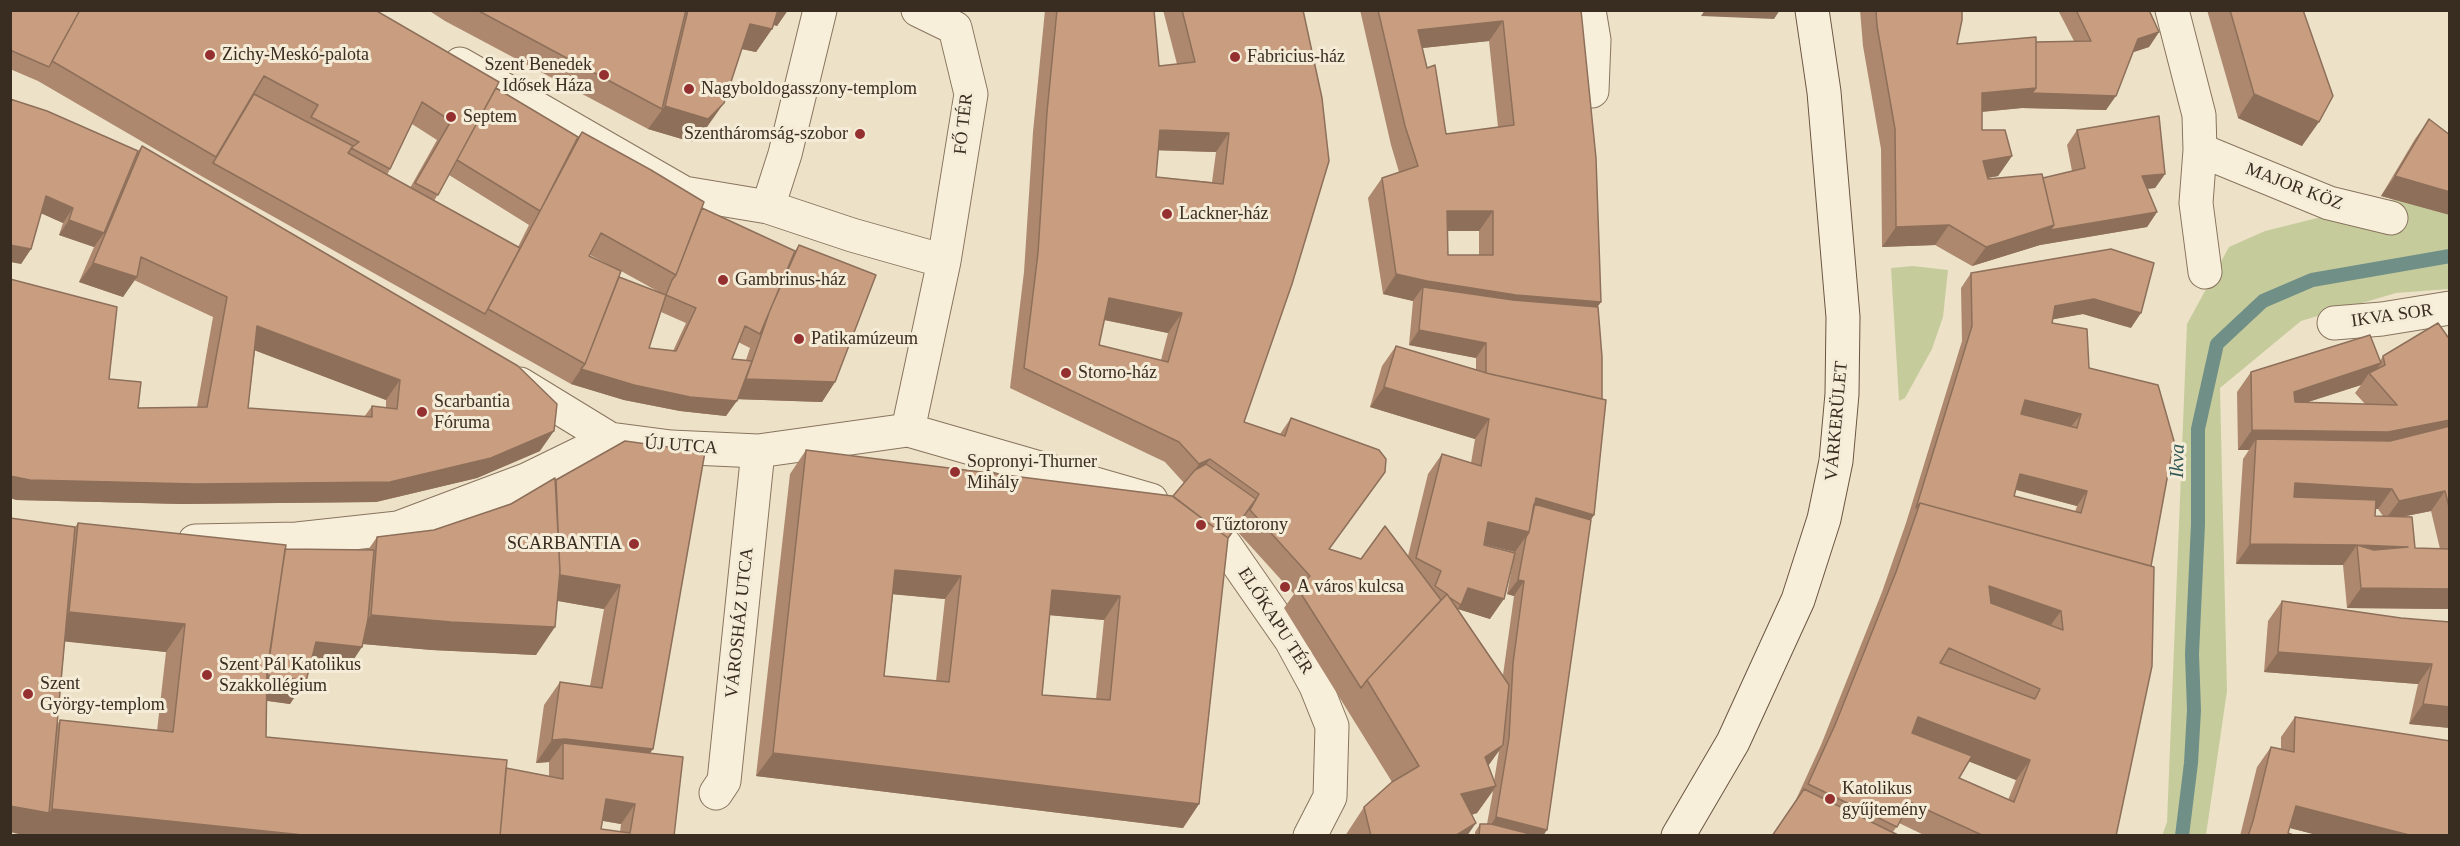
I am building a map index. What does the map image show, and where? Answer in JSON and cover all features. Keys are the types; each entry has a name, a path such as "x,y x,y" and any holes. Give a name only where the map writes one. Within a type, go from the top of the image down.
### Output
{"street":[{"path":"768,207 785,154 820,10"},
{"name":"FŐ TÉR","path":"908,430 944,261 971,94 955,28 918,10"},
{"path":"1589,10 1594,40 1592,91"},
{"name":"VÁRKERÜLET","path":"1678,836 1733,742 1798,600 1824,519 1836,461 1842,394 1843,317 1824,92 1812,10"},
{"path":"2172,10 2199,115 2200,150 2196,203 2205,272"},
{"path":"432,47 684,193 768,207 852,235 944,261"},
{"name":"MAJOR KÖZ","path":"2200,150 2329,203 2391,218"},
{"name":"IKVA SOR","path":"2334,323 2382,319 2450,308"},
{"name":"ÚJ UTCA","path":"496,369 610,439 671,447 758,451"},
{"path":"758,451 908,430 1166,505"},
{"path":"161,542 297,539 398,528 526,480 610,439"},
{"name":"VÁROSHÁZ UTCA","path":"716,793 724,781 758,451"},
{"name":"ELŐKAPU TÉR","path":"1225,545 1291,640 1316,686 1332,726 1330,796 1310,836"}],"green space":[{"path":"2422,192 2449,204 2449,289 2396,293 2301,321 2220,388 2227,691 2206,835 2162,836 2167,822 2187,324 2229,247 2265,231"},
{"path":"1913,266 1948,270 1943,317 1932,349 1905,398 1899,401 1891,268"}],"building":[{"path":"10,10 80,10 49,67 10,50"},
{"path":"80,10 375,10 499,82 438,195 415,183 451,121 422,102 390,169 351,148 359,142 311,117 318,105 264,76 216,157 52,61"},
{"name":"Szent Benedek Idősek Háza","path":"477,10 686,10 662,109"},
{"name":"Nagyboldogasszony-templom","path":"688,10 778,10 772,29 750,24 724,103 708,119 665,106"},
{"path":"1057,10 1154,10 1159,66 1195,62 1182,10 1303,10 1322,98 1329,161 1292,284 1244,422 1285,436 1291,418 1379,450 1386,459 1385,472 1329,549 1361,559 1385,526 1441,600 1361,688 1298,589 1310,576 1250,510 1259,494 1210,459 1199,464 1179,442 1024,368 1038,253 1047,112","holes":["1160,130 1229,133 1223,184 1156,177","1109,298 1182,313 1168,362 1099,345"]},
{"path":"1378,10 1581,10 1596,158 1601,302 1516,295 1396,274 1382,178 1418,166 1405,126","holes":["1503,21 1514,125 1446,134 1435,65 1427,68 1418,30","1447,211 1493,211 1493,255 1448,255"]},
{"path":"1876,10 1962,10 1957,44 2036,37 2036,88 1982,93 1982,130 2005,130 2012,156 1983,161 1988,179 2042,174 2054,225 1986,247 1949,225 1896,227 1895,129"},
{"path":"2076,10 2149,10 2159,32 2138,39 2116,96 2032,93 2036,88 2036,42 2091,41"},
{"path":"2230,10 2303,10 2333,96 2319,122 2254,94"},
{"path":"496,88 578,137 540,211 457,160"},
{"path":"254,94 353,146 348,153 520,248 485,314 213,163"},
{"path":"10,99 47,111 138,151 104,233 69,220 73,208 46,196 31,249 10,245"},
{"path":"2159,116 2165,174 2142,176 2157,212 2050,230 2054,225 2043,178 2085,168 2077,130"},
{"path":"2429,119 2450,135 2450,192 2395,176"},
{"path":"582,132 704,202 676,275 601,233 589,256 621,271 585,364 488,309"},
{"path":"142,146 518,366 557,404 554,431 491,458 390,482 196,484 30,480 10,476 10,279 117,307 109,379 141,382 138,408 207,407 227,297 141,257 137,277 93,263","holes":["257,326 400,380 397,409 372,406 372,417 248,408"]},
{"path":"702,208 795,251 760,334 745,326 732,359 752,361 737,401 690,397 634,385 581,369 619,277 666,295","holes":["666,295 696,308 676,351 649,348"]},
{"name":"Patikamúzeum","path":"799,245 876,275 835,382 746,379 770,310"},
{"path":"2111,249 2154,263 2141,313 2094,299 2055,306 2052,323 2087,329 2089,368 2158,385 2174,441 2151,566 1920,503 1916,508 1972,326 1971,273","holes":["2025,400 2081,414 2077,428 2021,414","2020,474 2087,491 2081,513 2014,496"]},
{"path":"1423,287 1513,300 1598,307 1602,357 1602,399 1486,373 1486,343 1419,330"},
{"path":"2438,323 2450,340 2450,420 2388,432 2252,430 2251,372 2370,335 2381,363 2294,392 2295,402 2397,405 2369,373 2385,365 2383,356"},
{"path":"1396,346 1490,374 1606,400 1594,515 1536,498 1529,532 1488,522 1484,545 1515,553 1504,599 1468,588 1461,605 1435,586 1441,571 1416,558 1442,454 1481,466 1489,419 1384,387"},
{"path":"2450,426 2450,511 2445,491 2399,501 2392,489 2295,483 2294,497 2376,500 2375,516 2412,517 2415,548 2450,549 2450,589 2361,588 2357,545 2250,544 2256,439 2390,441","holes":["2357,545 2408,547 2374,550"]},
{"path":"625,441 705,452 653,749 565,739 552,740 560,682 602,688 620,585 560,575 556,480"},
{"path":"806,450 1172,496 1228,538 1199,804 773,753","holes":["895,570 961,576 949,682 884,676","1052,590 1120,596 1110,700 1042,695"]},
{"path":"1206,464 1256,499 1228,538 1173,496 1195,470"},
{"path":"555,478 560,570 555,627 371,615 377,537 434,530 511,504"},
{"path":"1920,503 2154,567 2152,666 2116,836 1984,836 1910,802 1897,827 1808,784 1835,725 1896,572","holes":["1989,586 2061,611 2063,630 1991,603","1949,648 2040,689 2035,699 1940,663","1918,717 2030,760 2014,802 1959,778 1972,756 1912,733"]},
{"path":"1534,504 1591,520 1547,830 1496,817 1509,738 1513,663 1524,581 1518,580"},
{"name":"Szent György-templom","path":"10,518 75,527 49,813 10,806"},
{"name":"Szent Pál Katolikus Szakkollégium","path":"78,523 286,545 267,670 266,737 507,760 500,836 313,836 52,809 60,720 173,732 185,624 69,612"},
{"path":"285,549 374,550 368,619 362,647 316,642 306,681 267,675"},
{"path":"1447,594 1509,685 1503,745 1485,757 1496,786 1461,794 1476,823 1455,836 1371,836 1364,807 1392,782 1419,766 1367,680"},
{"path":"2282,601 2401,618 2450,622 2450,707 2423,704 2432,664 2278,652"},
{"path":"2295,717 2450,741 2450,836 2413,836 2296,806 2288,833 2296,836 2248,836 2271,747 2294,752"},
{"path":"563,743 683,757 674,836 500,836 506,768 563,779","holes":["606,799 635,804 630,833 601,829"]},
{"path":"1804,789 1900,836 1772,836"},
{"path":"1480,824 1491,824 1538,836 1479,836"}],"waterway":[{"name":"Ikva","path":"2182,836 2191,763 2194,710 2192,654 2198,524 2198,429 2217,344 2263,301 2312,280 2450,256"}],"place":[{"name":"Zichy-Meskó-palota","path":"210,55"},
{"name":"Fabricius-ház","path":"1235,57"},
{"name":"Szent Benedek Idősek Háza","path":"604,75"},
{"name":"Nagyboldogasszony-templom","path":"689,89"},
{"name":"Septem","path":"451,117"},
{"name":"Szentháromság-szobor","path":"860,134"},
{"name":"Lackner-ház","path":"1167,214"},
{"name":"Gambrinus-ház","path":"723,280"},
{"name":"Patikamúzeum","path":"799,339"},
{"name":"Storno-ház","path":"1066,373"},
{"name":"Scarbantia Fóruma","path":"422,412"},
{"name":"Sopronyi-Thurner Mihály","path":"955,472"},
{"name":"Tűztorony","path":"1201,525"},
{"name":"SCARBANTIA","path":"634,544"},
{"name":"A város kulcsa","path":"1285,587"},
{"name":"Szent Pál Katolikus Szakkollégium","path":"207,675"},
{"name":"Szent György-templom","path":"28,694"},
{"name":"Katolikus gyűjtemény","path":"1830,799"}]}
